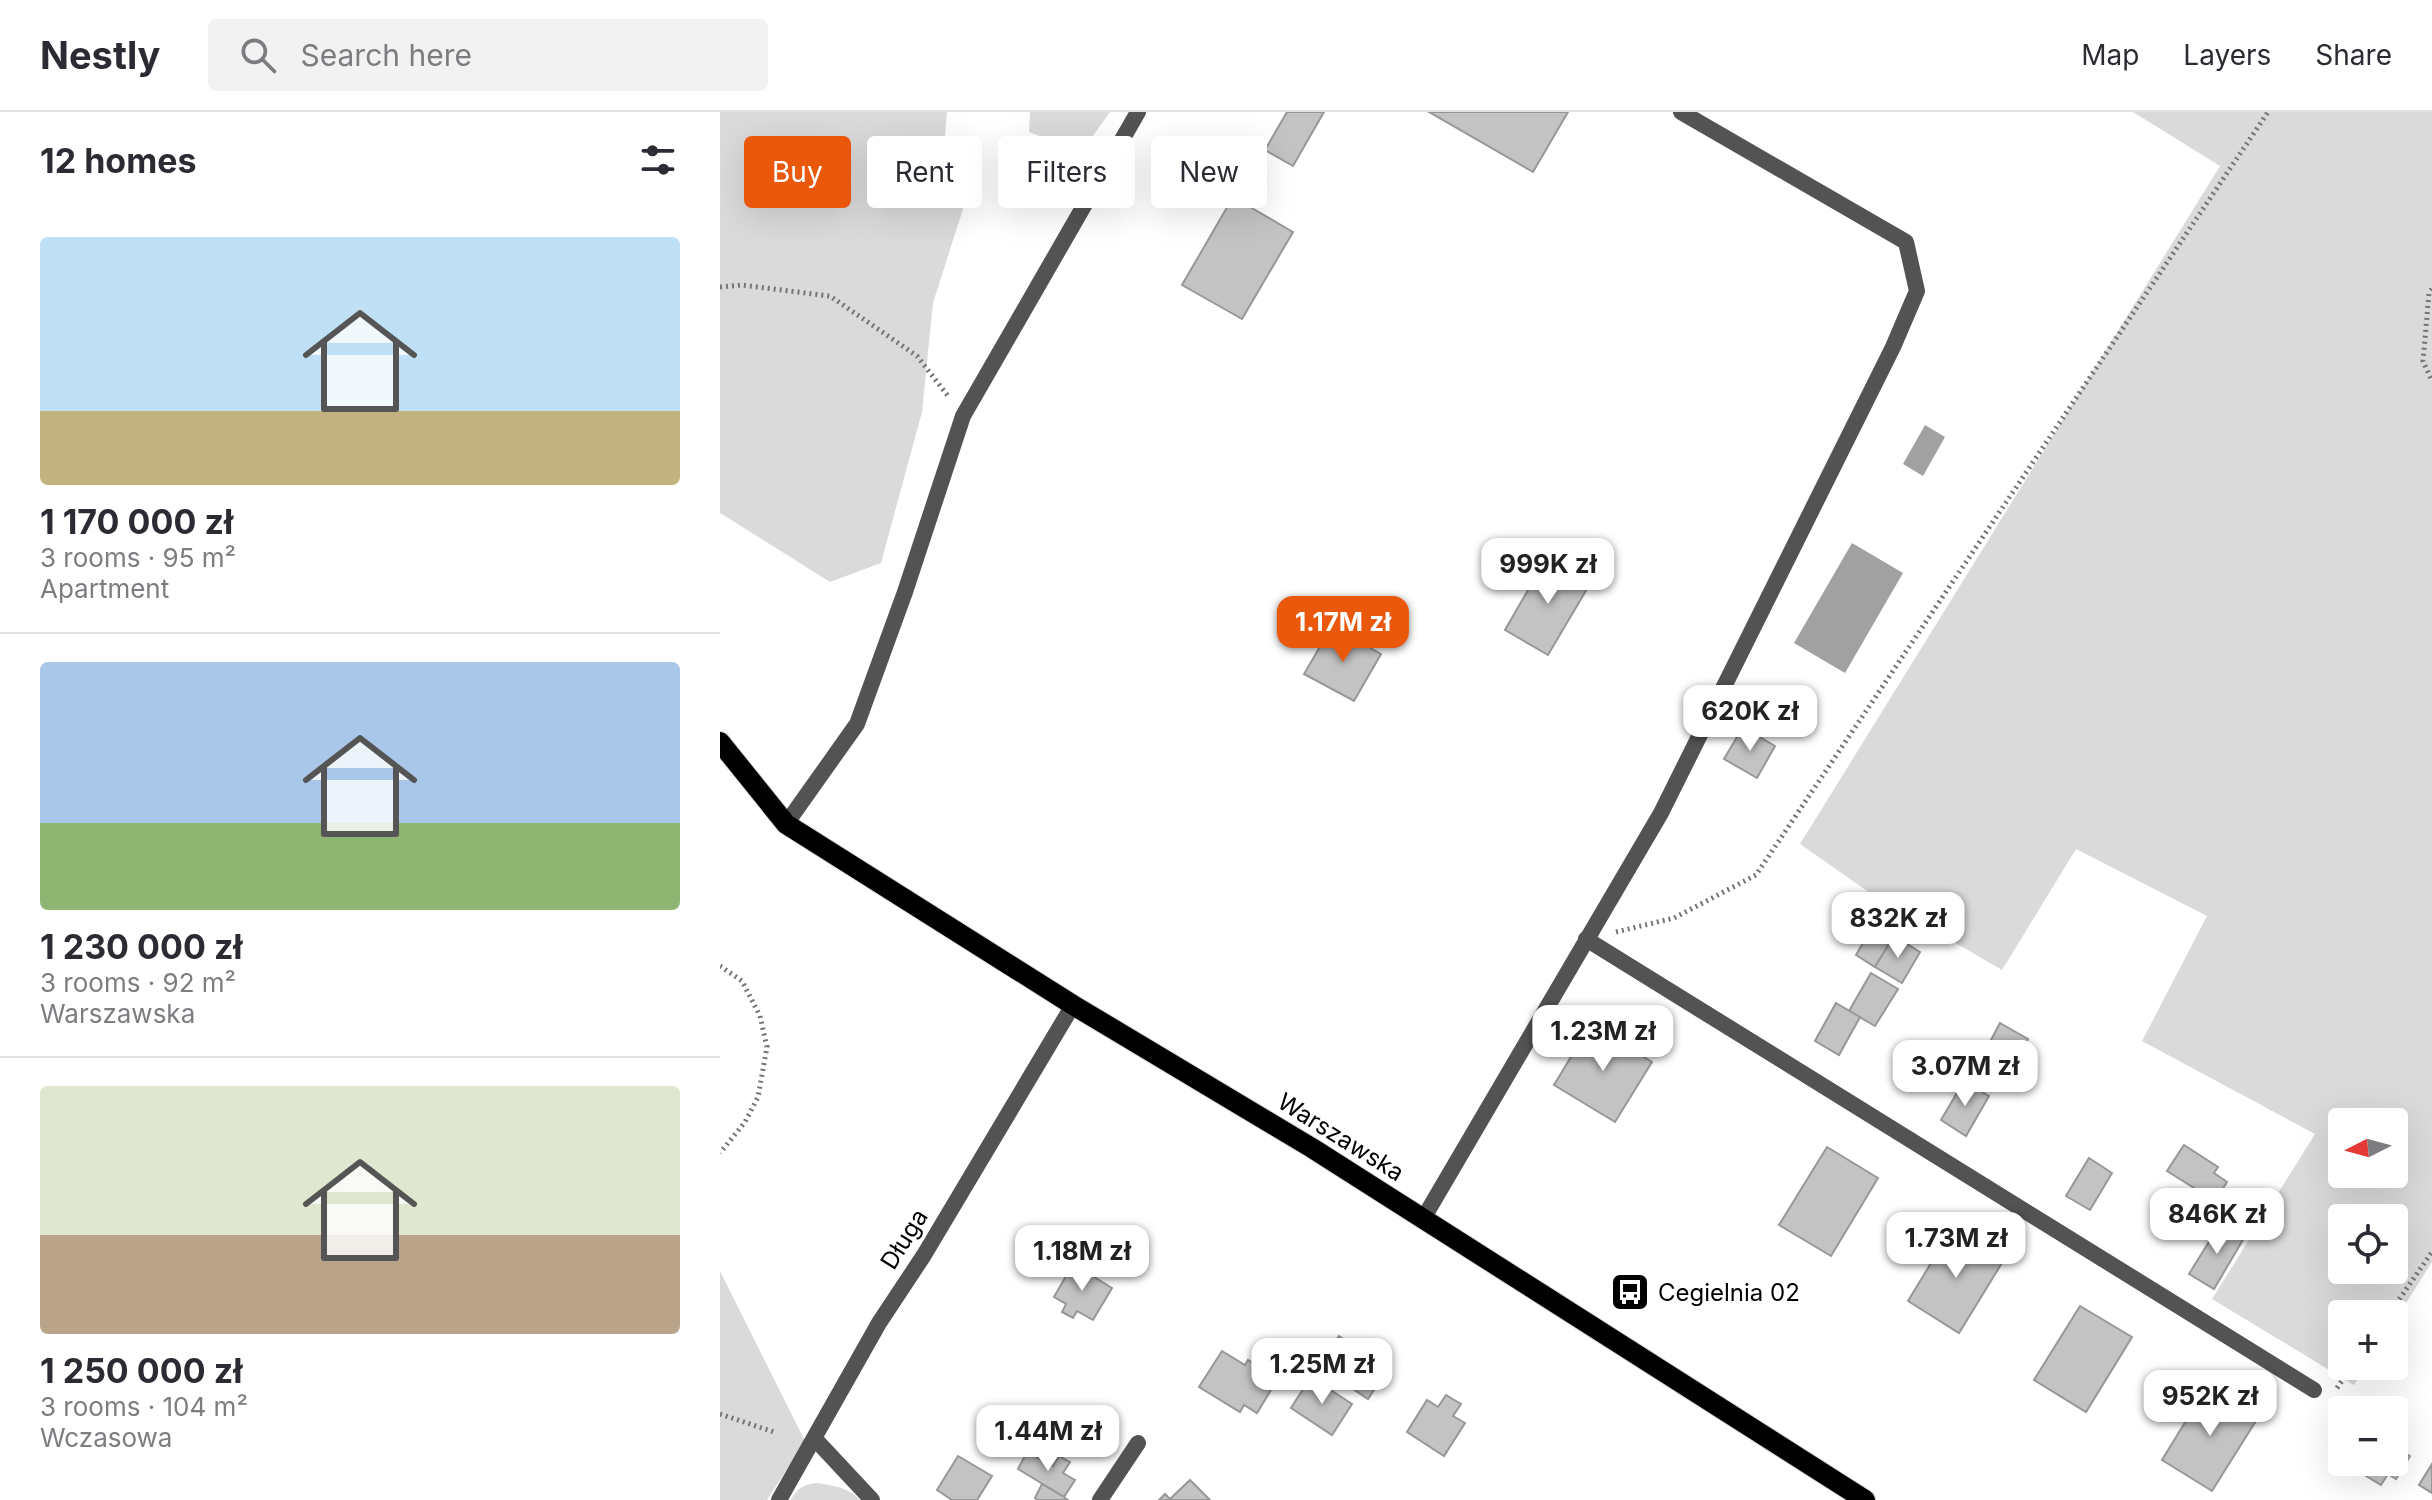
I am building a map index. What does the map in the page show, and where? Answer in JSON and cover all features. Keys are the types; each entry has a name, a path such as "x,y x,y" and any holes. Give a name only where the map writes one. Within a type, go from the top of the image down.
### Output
{"main road":[{"name":"Warszawska","path":"720,742 786,824 1073,1005 1312,1148 1865,1500"}],"street":[{"path":"786,824 857,724 905,592 963,416 1138,112"},
{"path":"1423,1219 1661,813 1893,347 1917,291 1906,242 1681,112"},
{"path":"1586,939 2314,1390"},
{"name":"Długa","path":"779,1500 879,1323 924,1255 1073,1005"},
{"path":"815,1439 872,1500"},
{"path":"1100,1500 1138,1443"}],"path":[{"path":"1586,939 1674,918 1756,875 2268,112"},
{"path":"720,287 742,285 830,296 917,356 963,416"},
{"path":"2432,289 2429,293 2423,361 2432,381"},
{"path":"720,966 742,981 760,1016 767,1047 758,1097 745,1122 720,1153"},
{"path":"2399,1300 2432,1252"},
{"path":"720,1414 774,1432"}],"shaded area":[{"path":"720,112 947,112 945,136 867,136 867,208 963,209 933,303 922,412 881,563 830,582 720,513"},
{"path":"1030,112 1110,112 1093,136 1039,136 1029,132"},
{"path":"2133,112 2432,112 2432,1262 2408,1300 2328,1300 2328,1369 2212,1299 2315,1134 2142,1041 2207,916 2076,849 2002,970 1870,893 1800,844 2220,166"},
{"path":"1925,425 1945,437 1923,476 1903,464"},
{"path":"1852,543 1903,573 1845,673 1794,643"},
{"path":"720,1271 805,1441 767,1500 720,1500"},
{"path":"817,1483 846,1490 860,1500 791,1500 801,1487"}],"building":[{"path":"1287,112 1324,112 1293,166 1267,151"},
{"path":"1429,112 1568,112 1533,172"},
{"path":"1227,208 1252,208 1293,232 1242,319 1182,285"},
{"path":"1547,557 1591,582 1548,655 1505,630"},
{"path":"1332,626 1381,654 1354,701 1304,674"},
{"path":"1743,727 1775,746 1757,778 1724,759"},
{"path":"1874,924 1894,936 1875,967 1856,955"},
{"path":"1894,936 1920,952 1902,983 1875,967"},
{"path":"1871,973 1898,989 1875,1026 1849,1011"},
{"path":"1836,1003 1860,1017 1839,1055 1815,1041"},
{"path":"2000,1023 2028,1039 2007,1074 1989,1063 1998,1047 1990,1042"},
{"path":"1591,1024 1652,1062 1615,1122 1554,1085"},
{"path":"1964,1081 1989,1096 1966,1136 1941,1120"},
{"path":"2184,1145 2218,1167 2214,1173 2227,1182 2215,1201 2167,1171"},
{"path":"1827,1147 1878,1178 1831,1256 1779,1225"},
{"path":"2089,1158 2112,1173 2090,1210 2066,1196"},
{"path":"2220,1224 2244,1238 2214,1289 2189,1274"},
{"path":"1953,1227 2005,1258 1959,1333 1908,1301"},
{"path":"1073,1264 1112,1288 1093,1320 1077,1311 1073,1318 1062,1312 1066,1304 1054,1297"},
{"path":"2080,1306 2132,1337 2086,1412 2034,1380"},
{"path":"1339,1336 1388,1368 1368,1399 1319,1366"},
{"path":"1222,1351 1245,1365 1248,1360 1265,1371 1262,1377 1274,1385 1257,1413 1244,1405 1240,1412 1199,1387"},
{"path":"1311,1377 1352,1404 1332,1435 1291,1408"},
{"path":"2208,1385 2259,1416 2212,1491 2162,1460"},
{"path":"1446,1395 1461,1404 1453,1416 1465,1423 1444,1456 1407,1432 1427,1400 1438,1407"},
{"path":"1027,1452 1053,1466 1059,1456 1070,1462 1063,1473 1075,1480 1064,1497 1018,1469"},
{"path":"958,1456 992,1476 977,1500 952,1500 937,1490"},
{"path":"2432,1464 2432,1493 2419,1485"},
{"path":"2366,1476 2387,1476 2381,1485"},
{"path":"1190,1480 1210,1500 1159,1500 1165,1494 1170,1499"},
{"path":"1042,1484 1068,1500 1038,1500 1035,1498"}],"place":[{"name":"Cegielnia 02","path":"1630,1292"}]}
